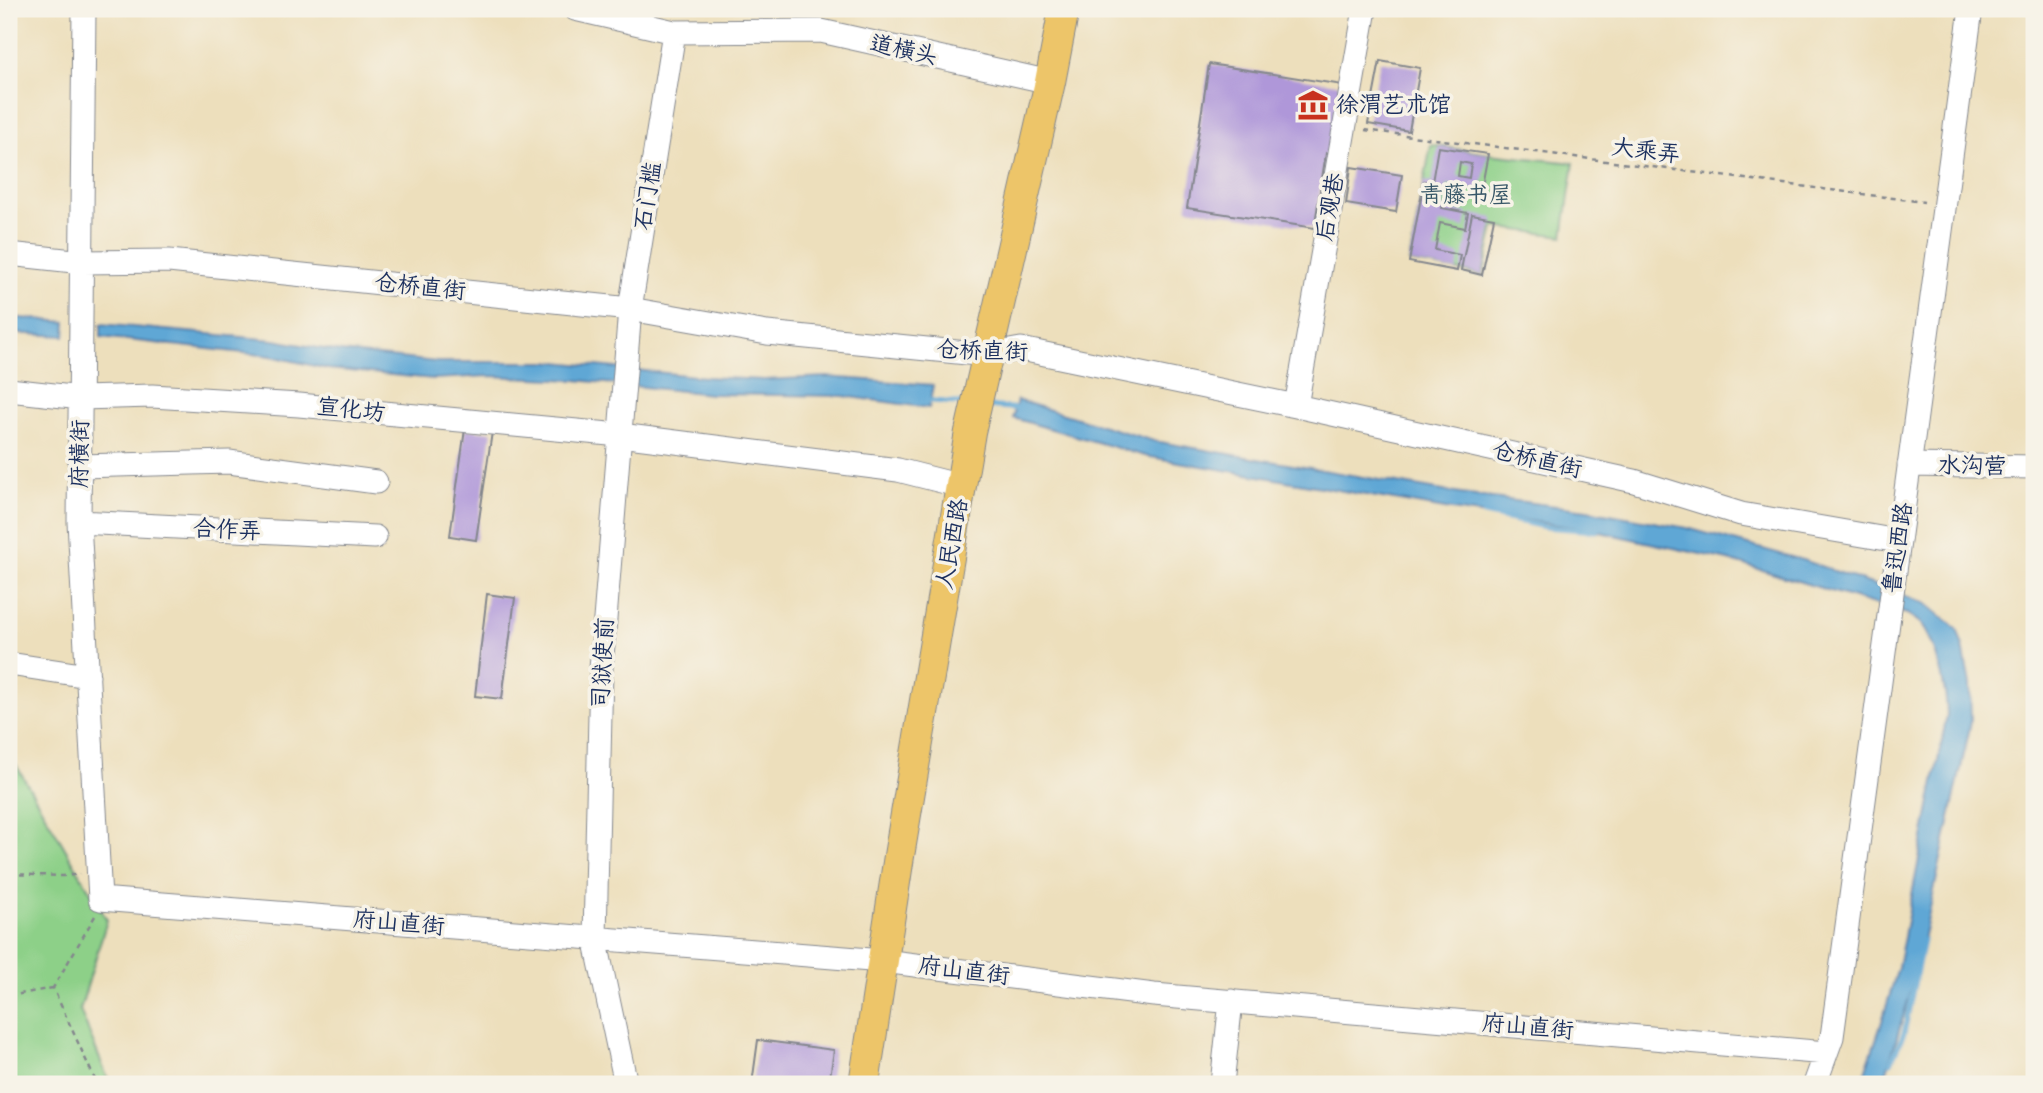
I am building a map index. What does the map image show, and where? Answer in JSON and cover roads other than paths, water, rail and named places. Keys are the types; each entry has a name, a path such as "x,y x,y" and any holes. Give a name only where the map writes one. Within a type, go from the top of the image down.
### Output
{"main road":[{"name":"人民西路","path":"864,1084 970,432 1050,82 1064,9"}],"street":[{"name":"府横街","path":"84,9 79,522 100,899"},
{"name":"道横头","path":"575,9 674,32 821,31 1050,82"},
{"name":"后观巷","path":"1296,406 1365,9"},
{"name":"鲁迅西路","path":"1815,1084 1832,1037 1971,9"},
{"name":"石门槛","path":"624,389 630,309 674,32"},
{"name":"仓桥直街","path":"9,254 83,262 169,261 630,309 767,333 987,355 1021,349 1296,406 1634,481 1741,514 1898,541"},
{"name":"司狱使前","path":"624,389 601,669 595,938 626,1084"},
{"name":"宣化坊","path":"9,390 81,398 152,396 299,405 620,436 898,470 961,486"},
{"path":"80,466 229,462 376,482"},
{"name":"水沟营","path":"1909,465 2034,467"},
{"name":"合作弄","path":"79,522 375,537"},
{"path":"9,664 88,676"},
{"name":"府山直街","path":"100,899 883,961 1231,1002 1826,1054"},
{"path":"1222,1084 1231,1002"}],"water":[{"path":"9,317 66,322 65,336 9,333"},
{"path":"101,324 274,340 341,352 437,362 556,362 705,377 764,380 827,377 933,385 929,408 843,396 711,394 576,380 489,376 434,379 328,369 271,356 101,337"},
{"path":"1017,400 1154,441 1461,494 1587,510 1687,528 1806,561 1925,603 1957,629 1970,684 1971,722 1915,977 1883,1084 1861,1084 1898,967 1947,715 1937,658 1929,636 1918,622 1907,614 1728,560 1591,530 1445,509 1145,456 1013,418"}],"waterway":[{"path":"923,400 966,404"},
{"path":"986,406 1022,409"},
{"path":"1484,514 1545,527 1596,531"},
{"path":"1891,1062 1904,1033 1923,940"}],"place":[{"name":"徐渭艺术馆","path":"1313,105"}],"park label":[{"name":"青藤书屋","path":"1466,195"}]}
